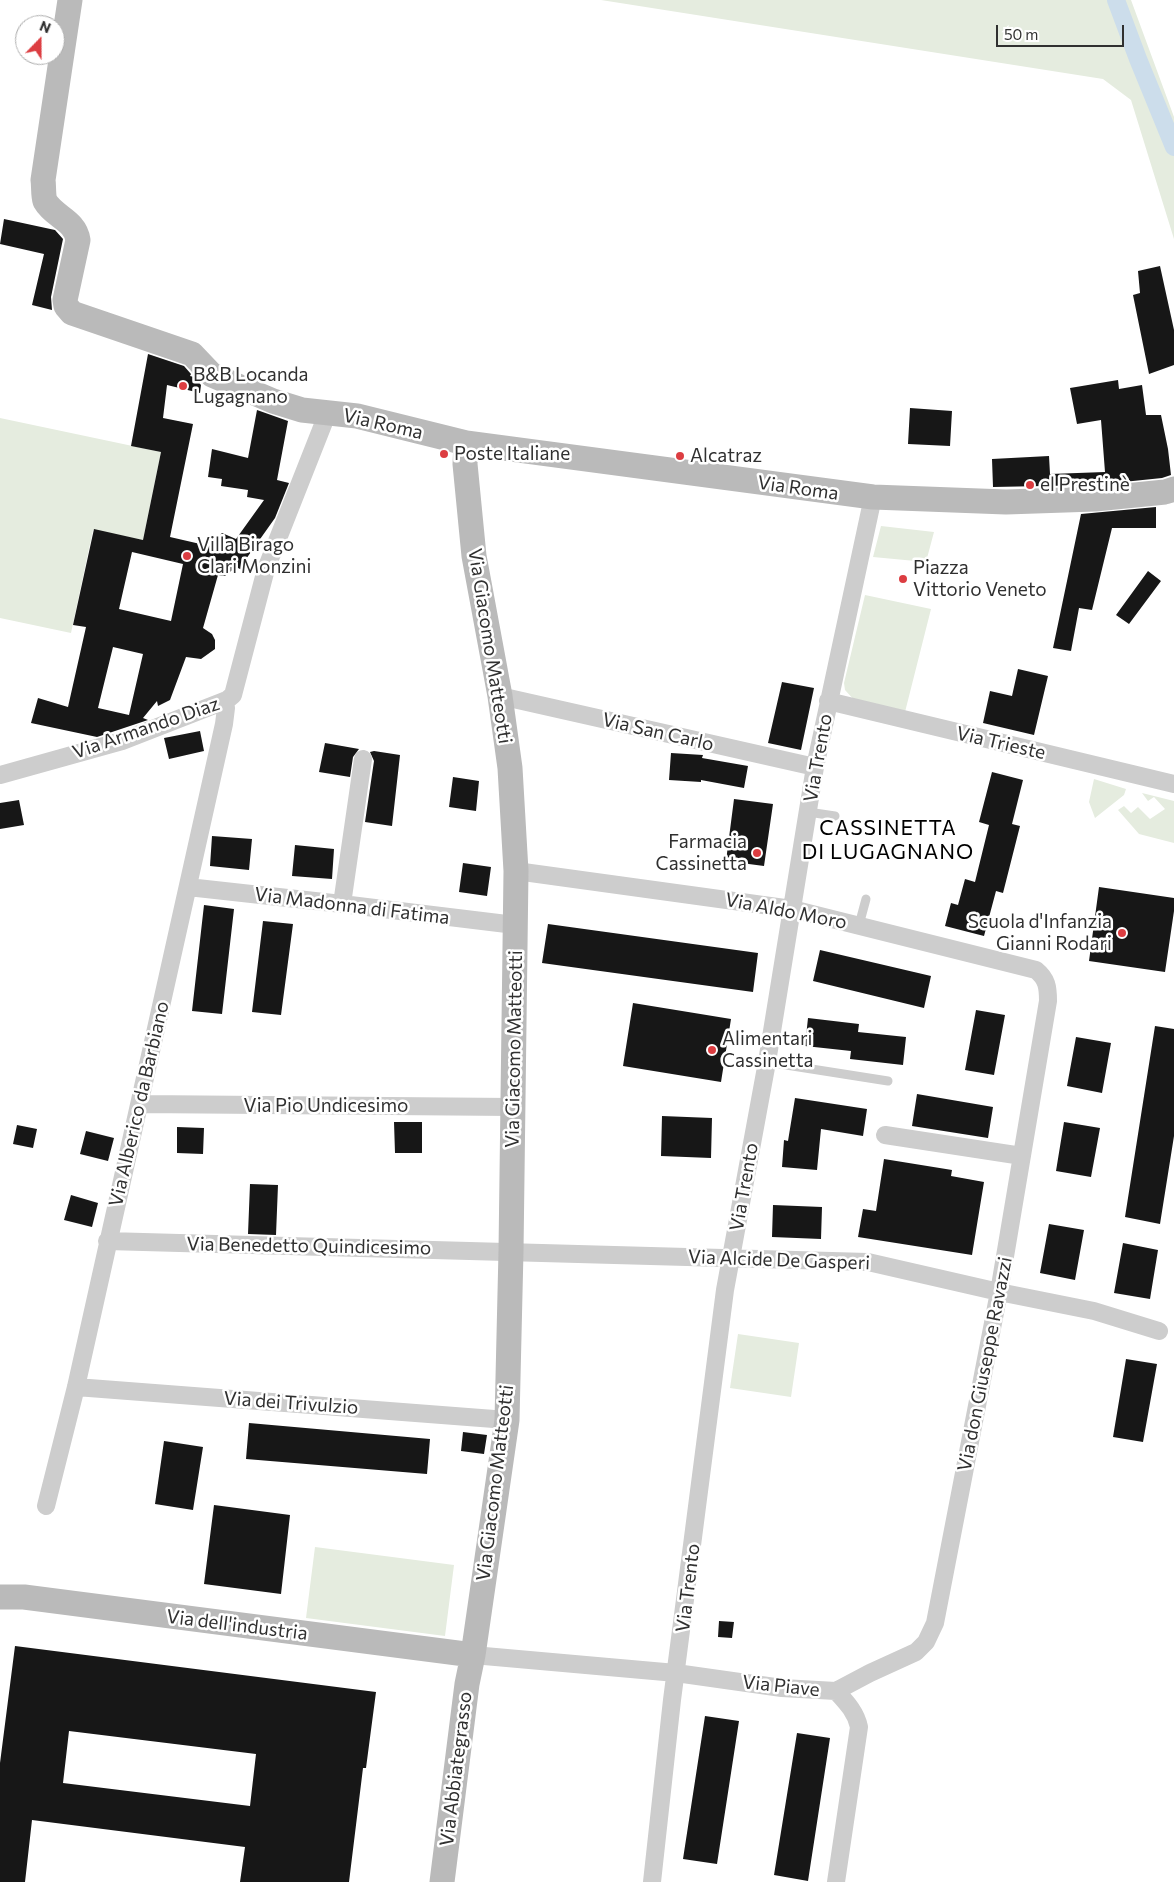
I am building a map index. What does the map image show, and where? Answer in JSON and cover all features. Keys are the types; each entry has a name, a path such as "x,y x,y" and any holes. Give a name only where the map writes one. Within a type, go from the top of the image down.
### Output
{"street":[{"name":"Via Roma","path":"70,0 44,180 44,199 56,214 76,231 78,240 65,300 66,306 72,313 192,354 212,375 273,402 302,410 357,416 466,443 873,497 1006,502 1095,499 1165,492 1174,489"},
{"name":"Via Armando Diaz","path":"0,775 122,741 233,696 266,569 328,412"},
{"name":"Via Giacomo Matteotti","path":"466,443 465,464 474,556 500,696 510,768 516,870 507,1420 473,1656"},
{"name":"Via Trento","path":"652,1882 676,1672 730,1258 767,1062 815,767 873,497"},
{"name":"Via San Carlo","path":"500,696 815,767"},
{"name":"Via Alberico da Barbiano","path":"46,1506 76,1387 107,1241 140,1104 188,887 224,724 226,708 224,701"},
{"name":"Via Trieste","path":"828,701 1174,784"},
{"path":"342,904 363,759"},
{"name":"Via Aldo Moro","path":"516,870 792,909 1036,970 1042,975 1049,977"},
{"name":"Via Madonna di Fatima","path":"188,887 515,925"},
{"name":"Via don Giuseppe Ravazzi","path":"836,1691 916,1652 926,1642 935,1623 999,1292 1048,1001 1049,977"},
{"name":"Via Pio Undicesimo","path":"140,1104 513,1107"},
{"path":"885,1135 1022,1156"},
{"name":"Via Benedetto Quindicesimo","path":"107,1241 511,1251"},
{"name":"Via Alcide De Gasperi","path":"511,1251 868,1262 999,1292 1094,1311 1159,1331"},
{"name":"Via dei Trivulzio","path":"76,1387 507,1420"},
{"name":"Via dell'industria","path":"0,1597 24,1597 473,1656"},
{"name":"Via Piave","path":"473,1656 676,1672 782,1688 836,1691 848,1703 857,1718 859,1727 836,1882"},
{"name":"Via Abbiategrasso","path":"442,1882 467,1684 473,1656"}],"lane":[{"path":"808,812 835,816"},
{"path":"859,925 866,900"},
{"path":"767,1062 888,1081"}],"shaded area":[{"path":"601,0 1131,0 1174,117 1174,239 1131,100 1103,79"},
{"path":"0,418 161,452 143,540 93,530 71,633 0,618"},
{"path":"881,526 934,532 926,562 873,557"},
{"path":"865,595 931,609 905,712 855,701 845,690 844,683"},
{"path":"1094,779 1126,789 1124,795 1095,818 1089,802"},
{"path":"1142,793 1174,801 1174,843 1139,834 1118,810 1124,806 1131,813 1138,807 1150,819 1165,809 1154,797 1148,801"},
{"path":"738,1334 799,1343 791,1397 730,1388"},
{"path":"315,1547 454,1565 445,1636 306,1618"}],"building":[{"path":"4,219 55,230 63,239 51,297 52,310 32,305 44,254 0,244"},
{"path":"1160,266 1174,330 1174,365 1149,374 1133,295 1140,293 1138,271"},
{"path":"148,354 184,366 191,374 190,376 194,377 201,385 200,393 167,385 163,418 193,424 170,537 209,546 222,533 236,539 264,500 247,497 248,490 221,486 222,479 208,477 212,449 248,458 257,410 288,421 277,480 289,483 275,518 246,559 242,570 236,567 225,576 218,575 203,628 212,634 215,640 215,649 201,659 186,657 170,700 158,706 157,701 143,718 148,720 97,737 31,723 38,698 68,707 86,627 73,625 94,529 143,540 161,452 131,446","holes":["132,552 183,564 171,621 119,609","113,647 143,654 129,715 98,708"]},
{"path":"1118,380 1119,389 1142,385 1146,415 1161,415 1171,475 1162,478 1094,485 993,487 992,459 1049,456 1050,474 1105,472 1101,420 1077,424 1070,388"},
{"path":"910,408 952,411 950,446 908,444"},
{"path":"1156,507 1156,528 1112,528 1092,610 1079,608 1071,651 1053,648 1081,514"},
{"path":"1148,571 1161,581 1129,624 1116,615"},
{"path":"1018,669 1048,676 1034,735 983,723 990,691 1012,696"},
{"path":"782,682 814,688 801,750 768,743"},
{"path":"200,731 204,751 169,759 164,738"},
{"path":"325,743 359,749 353,757 350,777 319,772"},
{"path":"370,752 400,755 392,826 365,822 374,761"},
{"path":"671,753 703,755 702,758 748,766 744,788 701,780 701,782 669,780"},
{"path":"992,772 1023,780 1012,824 1020,826 1003,893 996,891 984,936 945,926 951,903 958,905 965,879 975,882 989,825 979,822"},
{"path":"453,777 479,781 476,811 449,807"},
{"path":"734,799 773,804 764,866 726,861"},
{"path":"19,800 24,825 0,829 0,803"},
{"path":"212,836 252,839 249,870 210,866"},
{"path":"295,845 334,849 332,879 292,876"},
{"path":"463,863 491,867 487,896 459,892"},
{"path":"1099,887 1174,898 1174,911 1165,972 1089,961"},
{"path":"204,905 234,909 222,1014 192,1011"},
{"path":"263,921 293,924 281,1015 252,1012"},
{"path":"548,924 758,953 753,992 542,963"},
{"path":"820,950 931,976 924,1008 813,981"},
{"path":"633,1003 731,1019 721,1082 623,1066"},
{"path":"976,1010 1005,1015 994,1075 965,1070"},
{"path":"808,1018 859,1024 858,1032 906,1037 903,1065 850,1059 851,1051 805,1046"},
{"path":"1155,1026 1174,1029 1174,1136 1160,1224 1125,1217"},
{"path":"1076,1037 1111,1043 1102,1093 1067,1086"},
{"path":"917,1094 993,1107 988,1138 912,1126"},
{"path":"795,1098 867,1109 863,1136 821,1129 817,1170 782,1167 784,1140 788,1141"},
{"path":"662,1116 712,1118 711,1158 661,1156"},
{"path":"394,1122 422,1122 422,1153 395,1153"},
{"path":"1064,1122 1100,1128 1091,1177 1056,1171"},
{"path":"17,1125 37,1129 33,1148 13,1144"},
{"path":"177,1127 204,1128 203,1154 177,1153"},
{"path":"86,1131 114,1138 108,1161 80,1154"},
{"path":"884,1159 952,1170 951,1176 984,1182 972,1255 858,1237 863,1209 876,1211"},
{"path":"250,1184 278,1185 276,1235 248,1234"},
{"path":"71,1195 98,1203 92,1227 64,1220"},
{"path":"773,1205 822,1207 821,1239 772,1237"},
{"path":"1049,1224 1084,1230 1075,1280 1040,1273"},
{"path":"1123,1243 1158,1250 1150,1299 1114,1293"},
{"path":"1126,1359 1157,1364 1143,1442 1113,1437"},
{"path":"249,1423 430,1439 427,1474 246,1459"},
{"path":"463,1432 487,1435 484,1454 461,1451"},
{"path":"164,1441 203,1447 193,1510 155,1504"},
{"path":"214,1505 290,1515 281,1594 204,1584"},
{"path":"719,1621 734,1622 732,1638 718,1637"},
{"path":"15,1646 376,1692 366,1768 363,1768 349,1882 240,1882 245,1847 32,1820 25,1882 0,1882 0,1763","holes":["69,1731 256,1754 250,1806 63,1783"]},
{"path":"705,1716 739,1721 717,1864 683,1859"},
{"path":"797,1733 830,1738 808,1881 774,1875"}],"waterway":[{"path":"1116,0 1174,147"}],"place":[{"name":"B&B Locanda Lugagnano","path":"183,386"},
{"name":"Poste Italiane","path":"444,454"},
{"name":"Alcatraz","path":"680,456"},
{"name":"el Prestinè","path":"1030,485"},
{"name":"Villa Birago Clari Monzini","path":"187,556"},
{"name":"Piazza Vittorio Veneto","path":"903,579"},
{"name":"Farmacia Cassinetta","path":"757,853"},
{"name":"Scuola d'Infanzia Gianni Rodari","path":"1122,933"},
{"name":"Alimentari Cassinetta","path":"712,1050"}],"district":[{"name":"CASSINETTA DI LUGAGNANO","path":"888,840"}]}
